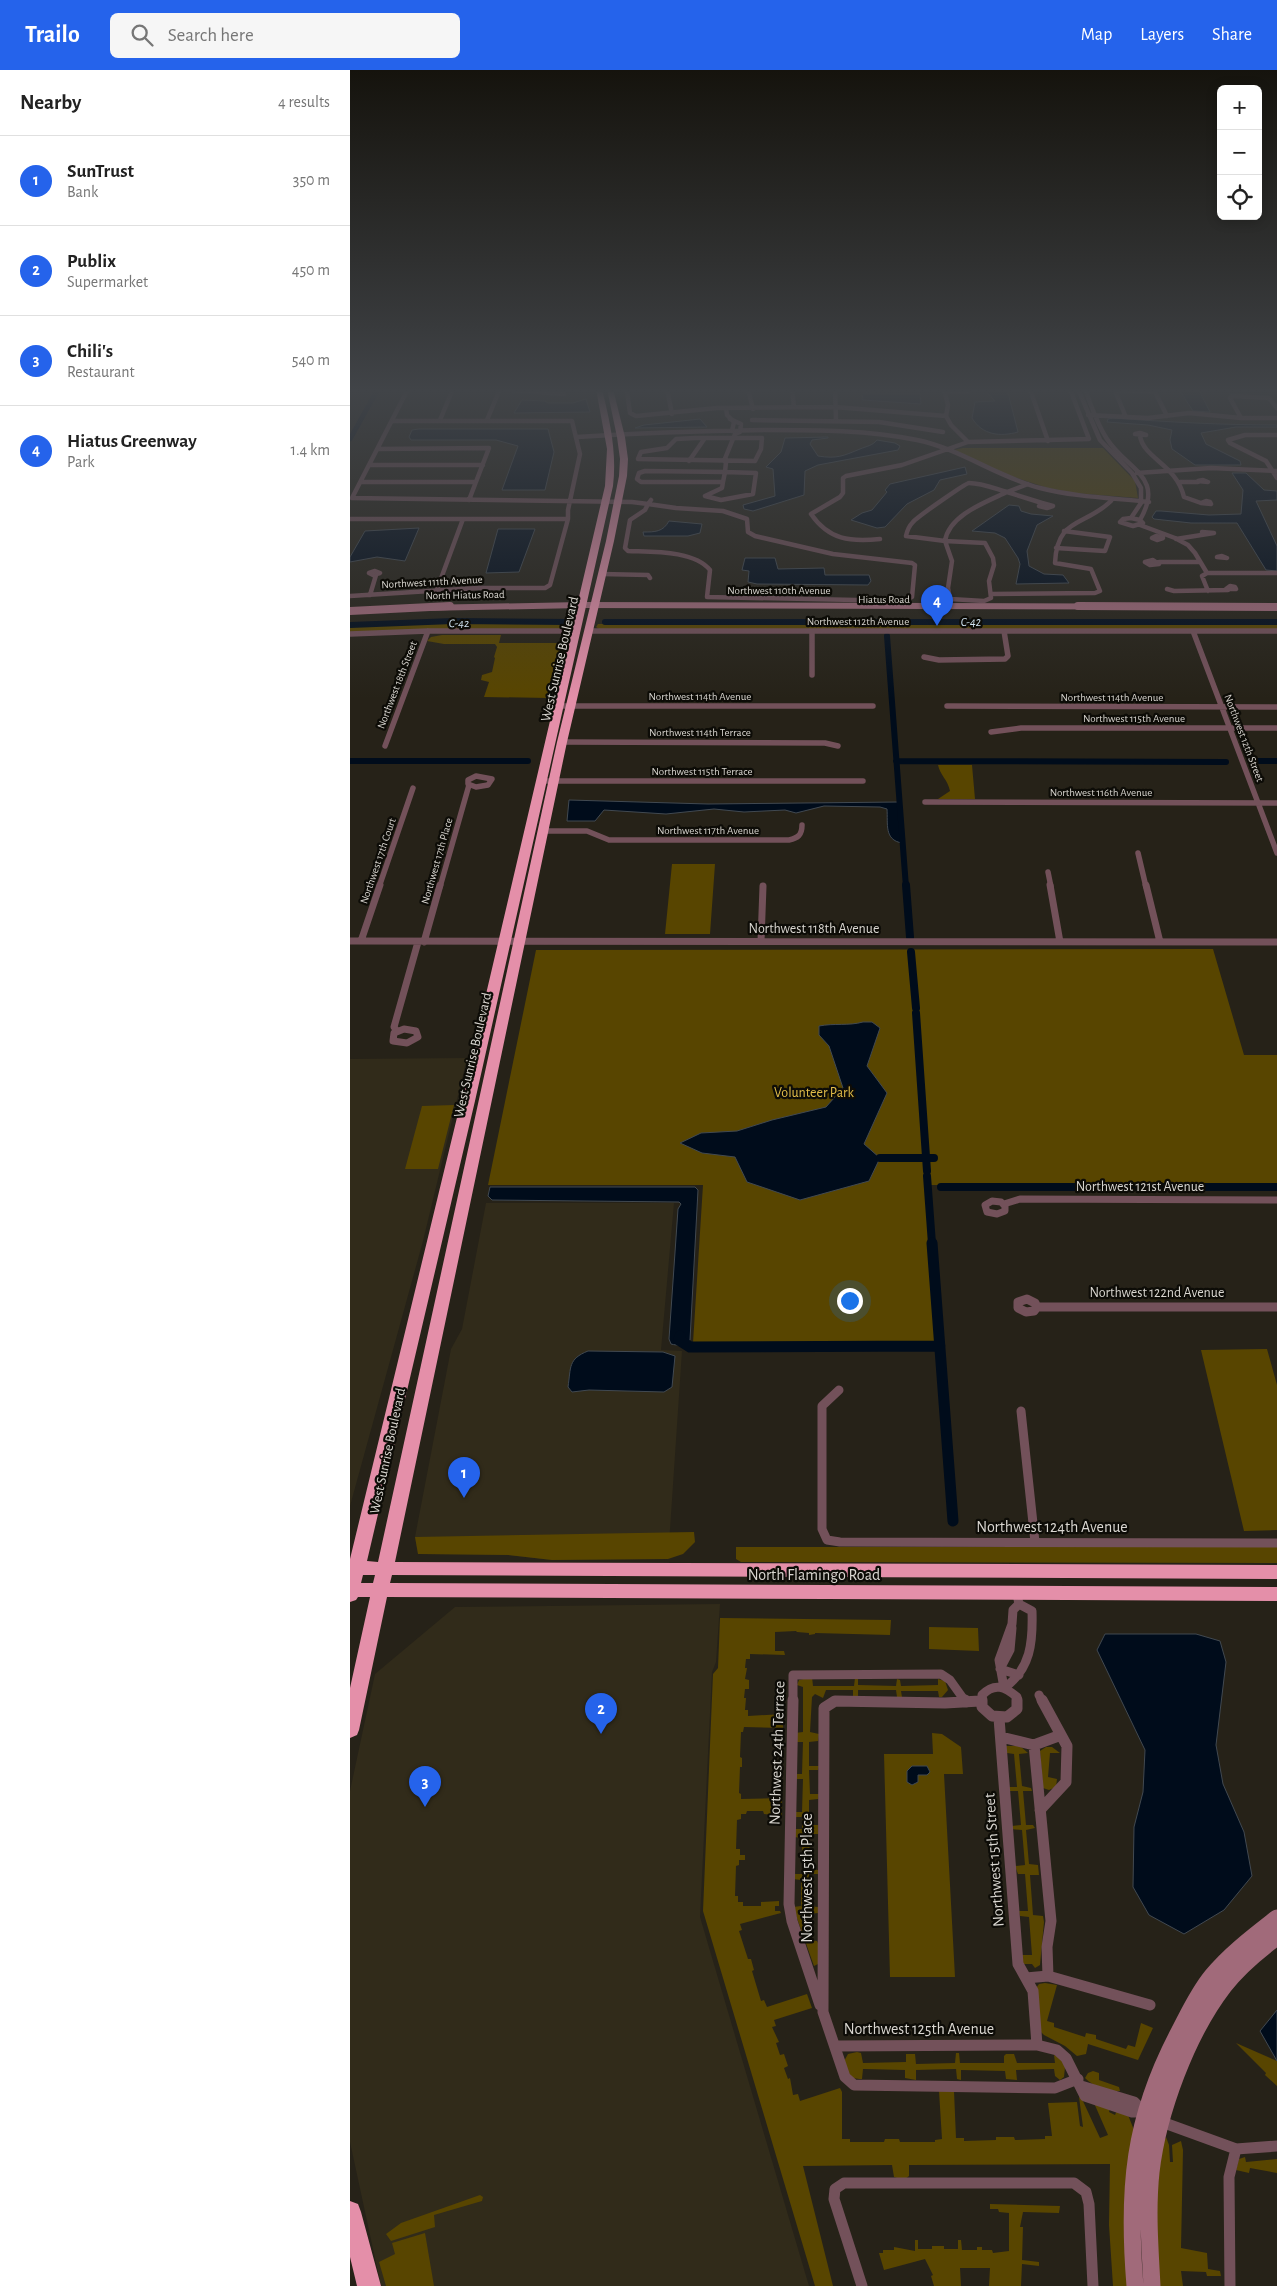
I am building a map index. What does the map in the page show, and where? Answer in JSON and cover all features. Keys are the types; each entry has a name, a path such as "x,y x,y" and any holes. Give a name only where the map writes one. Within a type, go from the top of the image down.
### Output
{"highway":[{"name":"West Sunrise Boulevard","path":"350,1730 544,828 558,706 607,492"},
{"name":"West Sunrise Boulevard","path":"350,1592 353,1568 411,1344 504,942 548,781 562,742 619,492"},
{"name":"North Flamingo Road","path":"353,1568 1277,1572"},
{"name":"North Flamingo Road","path":"350,1592 380,1590 1018,1599 1277,1594"},
{"path":"350,2212 369,2286"}],"main road":[{"name":"Hiatus Road","path":"581,607 1277,609"},
{"name":"North Hiatus Road","path":"350,613 581,607"},
{"path":"1152,2286 1149,2240 1152,2117 1164,2061 1184,2020 1211,1977 1240,1946 1277,1918"},
{"path":"1135,2286 1131,2208 1137,2148 1198,2028 1224,1986 1252,1956 1277,1937"}],"street":[{"path":"355,492 352,498 354,499 650,502"},
{"path":"469,500 472,492"},
{"path":"350,519 568,519 572,492"},
{"path":"712,492 706,495 706,498 736,497 754,492"},
{"path":"843,492 840,497 812,512 811,514 821,527 830,534 860,539 880,539"},
{"path":"955,492 920,516 908,529 906,536 945,541 985,543 994,565 989,581 991,598 987,600 950,599 947,586 952,563 945,541 948,530 963,517 1004,493 1042,503"},
{"path":"1052,492 1072,497 1111,501 1141,501"},
{"path":"1064,492 1149,502"},
{"path":"1131,518 1141,501 1141,492"},
{"path":"1149,492 1149,502 1140,522 1128,526 1120,522 1123,519 1131,518 1140,522 1163,536 1176,539 1189,546 1207,573"},
{"path":"1183,492 1186,500 1201,503"},
{"path":"1098,510 1102,504 1101,500"},
{"path":"991,594 1095,593 1100,591 1091,570 1086,567 1055,563 1056,548 1068,526 1105,508 1111,501"},
{"name":"Northwest 110th Avenue","path":"650,502 736,513 747,519 748,532 750,534 790,546 832,554 912,563 915,565 912,597 903,601 714,600 707,596 710,570 706,565 673,552 628,551 625,548 630,520 641,513 650,502"},
{"path":"436,592 463,519"},
{"name":"Northwest 111th Avenue","path":"350,596 544,588 550,585 568,519"},
{"path":"1056,548 1105,551 1110,537 1064,532"},
{"path":"1176,539 1203,534"},
{"path":"1159,562 1217,558"},
{"path":"602,574 640,573 648,575 650,578"},
{"path":"1208,591 1202,576 1207,573 1277,573"},
{"path":"370,595 376,575"},
{"path":"1167,589 1228,590"},
{"path":"350,634 428,631 575,631"},
{"name":"Northwest 18th Street","path":"385,746 428,631"},
{"name":"Northwest 112th Avenue","path":"588,631 1277,631"},
{"path":"812,631 812,674"},
{"path":"924,657 940,660 1005,659 1008,656 1004,631"},
{"name":"Northwest 12th Street","path":"1193,631 1277,853"},
{"name":"Northwest 114th Avenue","path":"558,706 873,706"},
{"name":"Northwest 114th Avenue","path":"947,706 1277,707"},
{"name":"Northwest 115th Avenue","path":"992,732 1013,728 1277,728"},
{"name":"Northwest 114th Terrace","path":"562,742 825,743 838,746"},
{"name":"Northwest 115th Terrace","path":"548,781 863,782"},
{"name":"Northwest 17th Place","path":"397,1031 394,1027 469,785"},
{"name":"Northwest 17th Court","path":"361,941 413,788"},
{"name":"Northwest 116th Avenue","path":"925,802 1277,803"},
{"name":"Northwest 117th Avenue","path":"544,828 574,828 593,832 604,839 789,840 798,838 802,832 802,825"},
{"path":"1138,852 1160,942"},
{"path":"1048,872 1060,942"},
{"path":"761,942 763,886"},
{"name":"Northwest 118th Avenue","path":"350,941 1277,942"},
{"name":"Northwest 121st Avenue","path":"1004,1204 1020,1199 1277,1200"},
{"name":"Northwest 122nd Avenue","path":"1036,1307 1277,1307"},
{"name":"Northwest 124th Avenue","path":"839,1390 822,1406 822,1529 827,1540 840,1542 1277,1543"},
{"path":"1021,1411 1035,1542"},
{"path":"1018,1599 1032,1610 1033,1642 1020,1675 1004,1688 1000,1669 1006,1661 1013,1640 1013,1610 1018,1599"},
{"path":"1000,1669 1020,1675"},
{"name":"Northwest 24th Terrace","path":"823,2012 792,1921 789,1904 793,1675 941,1674 950,1680 966,1702"},
{"path":"992,1688 1004,1688 1013,1692 1018,1703 1013,1714 1000,1718 986,1713 980,1701 986,1691 992,1688"},
{"path":"1039,1695 1067,1746 1066,1782 1040,1810"},
{"name":"Northwest 15th Place","path":"835,2046 823,2012 824,1708 835,1701 966,1702"},
{"path":"966,1702 980,1701"},
{"name":"Northwest 15th Street","path":"1000,1718 1018,1964 1033,1990 1037,2045"},
{"path":"1001,1737 1034,1745 1061,1735"},
{"path":"1034,1745 1051,1921 1047,1947 1048,1976"},
{"path":"1026,1978 1048,1976 1150,2005"},
{"name":"Northwest 125th Avenue","path":"1037,2045 1057,2050 1066,2058 1081,2087 854,2085 845,2077 835,2046 1037,2045"},
{"path":"1081,2087 1114,2100 1132,2112 1152,2117 1236,2150 1277,2146"},
{"path":"1230,2286 1229,2177 1236,2150"},
{"path":"862,2286 834,2200 833,2191 837,2186 844,2183 1074,2183 1086,2192 1089,2204 1093,2286"}],"shaded area":[{"path":"467,1058 423,1241 350,1506 350,1059"},
{"path":"486,1203 674,1203 661,1350 682,1351 668,1559 552,1560 508,1555 418,1554 415,1537 451,1349 462,1329"},
{"path":"720,1604 716,1662 712,1672 700,1917 809,2286 381,2286 350,2142 350,1791 375,1674 455,1607"}],"green space":[{"path":"1071,492 1137,492 1138,498"},
{"path":"410,624 571,624 567,629 350,633 350,627"},
{"path":"598,624 1277,624 1277,630 599,629 596,627"},
{"path":"442,635 501,635 499,643 562,643 549,698 484,697 489,682 481,680 482,675 492,672 497,647 495,644 444,644 427,641 431,637"},
{"path":"938,765 972,765 975,799 938,799 950,791"},
{"path":"672,864 715,864 710,934 665,934"},
{"name":"Volunteer Park","path":"1213,949 1244,1055 1277,1055 1277,1184 925,1185 939,1343 693,1343 703,1185 488,1185 536,950"},
{"path":"454,1105 438,1169 405,1169 422,1106"},
{"path":"1267,1349 1277,1385 1277,1530 1244,1531 1201,1350"},
{"path":"694,1532 695,1542 683,1554 668,1559 552,1560 508,1555 418,1554 415,1537"},
{"path":"736,1547 1277,1547 1277,1563 741,1562 736,1559"},
{"path":"720,1618 891,1620 890,1635 815,1633 809,1635 809,1633 796,1631 775,1632 775,1651 784,1651 785,1655 750,1654 750,1659 746,1659 745,1679 749,1680 749,1689 745,1689 744,1698 746,1698 745,1710 748,1710 748,1716 783,1714 783,1728 744,1727 743,1732 741,1732 740,1757 742,1758 742,1767 740,1767 739,1793 741,1794 741,1799 782,1798 782,1816 764,1814 763,1811 747,1811 746,1814 741,1814 741,1819 737,1820 736,1849 740,1849 740,1855 745,1855 745,1860 739,1860 739,1865 736,1866 735,1896 738,1896 738,1902 743,1902 743,1906 761,1906 761,1902 779,1901 779,1906 775,1906 775,1911 780,1911 781,1913 740,1924 742,1930 739,1931 748,1959 751,1959 754,1970 752,1971 761,2001 764,2000 767,2007 807,1994 812,2008 774,2020 776,2026 772,2027 779,2042 776,2043 780,2055 784,2054 788,2066 784,2068 788,2079 790,2078 793,2095 798,2094 800,2101 840,2088 842,2092 842,2139 850,2139 850,2142 884,2142 885,2139 899,2139 900,2142 935,2142 935,2140 942,2139 939,2091 954,2091 956,2138 964,2138 964,2141 996,2140 996,2137 1014,2137 1015,2140 1045,2139 1045,2136 1052,2136 1048,2103 1077,2102 1080,2126 1083,2127 1079,2097 1082,2099 1100,2138 1108,2135 1094,2103 1110,2108 1109,2112 1115,2115 1117,2110 1128,2115 1134,2130 1129,2286 1113,2286 1109,2225 1110,2164 909,2165 909,2176 904,2180 894,2177 892,2165 803,2166 833,2286 815,2286 703,1911 713,1674 718,1668"},
{"path":"929,1627 978,1628 979,1651 929,1649"},
{"path":"812,1677 813,1686 854,1686 855,1678 858,1679 858,1685 896,1686 897,1679 900,1680 901,1686 938,1685 938,1679 945,1681 948,1690 942,1697 939,1697 938,1691 901,1691 902,1697 897,1697 896,1690 858,1690 858,1697 853,1696 853,1690 826,1690 823,1698 815,1694 812,1697 810,1732 819,1734 818,1741 809,1742 809,1766 819,1766 818,1770 809,1770 810,1794 819,1794 818,1799 809,1800 809,1825 818,1825 818,1834 810,1834 809,1869 818,1870 818,1874 809,1874 809,1906 818,1907 818,1913 808,1914 808,1940 817,1941 818,1943 818,1964 814,1966 793,1907 801,1906 801,1880 793,1879 793,1874 802,1874 802,1838 794,1837 793,1829 802,1829 802,1817 793,1817 794,1812 802,1812 803,1779 795,1779 794,1774 802,1774 803,1742 795,1742 795,1733 803,1732 803,1687 797,1685 799,1680"},
{"path":"932,1733 942,1734 961,1747 963,1774 944,1774 955,1977 890,1977 884,1754 933,1754"},
{"path":"1006,1746 1020,1746 1028,1753 1019,1754 1022,1786 1031,1788 1032,1791 1023,1791 1026,1825 1033,1825 1035,1828 1026,1830 1029,1864 1038,1865 1039,1875 1030,1875 1033,1915 1043,1916 1044,1922 1040,1965 1035,1968 1032,1964 1023,1964 1022,1955 1032,1955 1029,1917 1020,1916 1019,1911 1028,1911 1025,1874 1018,1874 1015,1866 1025,1865 1022,1830 1011,1829 1012,1826 1021,1825 1018,1791 1009,1791 1006,1787 1017,1787 1014,1754 1007,1753"},
{"path":"1046,1747 1052,1747 1060,1753 1050,1753 1048,1777 1057,1779 1056,1787 1049,1790 1043,1788 1040,1751"},
{"path":"1039,1984 1057,1985 1047,2021 1054,2023 1054,2027 1085,2037 1086,2033 1096,2035 1096,2039 1126,2049 1128,2045 1135,2047 1141,2023 1153,2028 1138,2060 1088,2044 1086,2054 1077,2056 1065,2046 1044,2035 1040,2031 1036,1988"},
{"path":"1236,2043 1277,2061 1277,2086 1265,2075 1266,2073"},
{"path":"861,2053 863,2063 906,2062 906,2054 915,2054 916,2064 955,2063 956,2053 959,2053 960,2063 1004,2063 1004,2056 1006,2054 1014,2054 1017,2063 1055,2063 1054,2055 1060,2057 1065,2067 1064,2077 1060,2080 1055,2076 1054,2069 1016,2070 1017,2080 1006,2079 1005,2071 961,2070 961,2080 957,2079 956,2069 916,2070 916,2080 905,2078 905,2070 863,2069 862,2079 858,2079 849,2075 843,2063 848,2054"},
{"path":"1093,2071 1099,2073 1099,2080 1119,2087 1120,2091 1101,2088 1085,2078 1088,2073"},
{"path":"1166,2137 1169,2145 1170,2162 1173,2162 1172,2145 1181,2141 1183,2150 1181,2248 1207,2253 1208,2269 1220,2271 1221,2276 1207,2276 1206,2272 1181,2271 1183,2286 1159,2286 1155,2221 1161,2147"},
{"path":"1245,2157 1246,2162 1277,2159 1277,2173 1250,2168 1249,2173 1236,2170 1239,2159"},
{"path":"480,2195 483,2197 482,2201 434,2215 435,2227 391,2241 386,2234 401,2223"},
{"path":"990,2204 1060,2206 1059,2213 1023,2212 1020,2227 1023,2227 1022,2260 1039,2262 1039,2266 1022,2264 1021,2286 989,2286 990,2268 960,2268 961,2286 934,2286 931,2276 933,2275 925,2259 884,2270 879,2253 883,2253 883,2250 894,2250 894,2247 915,2251 915,2240 918,2240 918,2249 932,2249 932,2246 944,2246 944,2249 958,2249 958,2240 961,2240 962,2250 977,2250 977,2247 982,2247 982,2250 992,2250 993,2253 1009,2251 1009,2213 999,2212 998,2209 990,2209"},
{"path":"425,2233 434,2286 386,2286 379,2262 395,2254 392,2243"}],"water":[{"path":"775,492 804,492 804,495 753,511 744,509 743,505 775,496"},
{"path":"887,492 929,492 907,504 885,527 877,528 851,520 862,513 872,510"},
{"path":"1243,492 1277,492 1277,500 1256,501 1277,546 1277,571 1266,570 1237,523 1191,523 1154,519 1152,517 1156,511 1209,515 1241,514"},
{"path":"1009,505 1019,506 1021,511 1031,514 1053,516 1037,525 1027,551 1029,566 1044,574 1063,575 1069,583 1016,584 1020,564 1005,538 995,533 972,531"},
{"path":"669,521 702,524 700,533 688,536 644,536 643,532 658,531"},
{"path":"419,528 405,561 377,557 350,562 350,557 365,531"},
{"path":"498,529 535,529 519,572 486,573"},
{"path":"745,558 775,558 778,569 824,568 825,575 869,575 871,581 868,585 757,584 748,582 749,571 742,570"},
{"path":"569,800 708,804 899,802 902,843 892,839 887,826 887,809 880,807 824,806 796,813 785,810 744,812 714,809 666,814 604,810 595,821 567,821"},
{"path":"872,1022 880,1028 867,1066 887,1093 864,1144 880,1158 869,1181 800,1200 747,1182 735,1157 702,1153 680,1143 701,1133 737,1131 772,1120 826,1107 843,1088 829,1046 819,1035 819,1026"},
{"path":"490,1187 695,1187 698,1190 690,1340 676,1345 671,1344 669,1339 678,1209 681,1204 679,1202 492,1200 488,1196"},
{"path":"588,1351 663,1352 675,1356 672,1387 664,1392 589,1390 572,1392 568,1387 570,1369 577,1357"},
{"path":"1105,1634 1196,1634 1220,1641 1226,1662 1216,1745 1223,1784 1244,1832 1252,1876 1224,1910 1184,1934 1149,1915 1133,1887 1134,1827 1143,1792 1145,1750 1097,1650"},
{"path":"912,1766 927,1766 930,1772 927,1775 918,1775 918,1782 912,1785 907,1782 907,1771"},
{"path":"1277,2010 1277,2061 1260,2031"}],"waterway":[{"name":"C-42","path":"350,625 453,621 568,622"},
{"name":"C-42","path":"605,622 1277,622"},
{"path":"887,636 896,761"},
{"path":"350,761 528,761"},
{"path":"896,761 1226,762"},
{"path":"896,761 906,887"},
{"path":"1251,761 1277,761"},
{"path":"906,885 910,937"},
{"path":"911,952 916,1008"},
{"path":"916,1013 926,1158"},
{"path":"880,1158 926,1158"},
{"path":"926,1158 934,1158"},
{"path":"926,1158 927,1171"},
{"path":"927,1176 932,1244"},
{"path":"941,1187 1277,1187"},
{"path":"932,1243 940,1346"},
{"path":"680,1336 679,1340 690,1347 940,1346"},
{"path":"940,1346 953,1521"}],"place":[{"name":"Hiatus Greenway","path":"937,626"},
{"name":"SunTrust","path":"464,1498"},
{"name":"Publix","path":"601,1734"},
{"name":"Chili's","path":"425,1807"}]}
